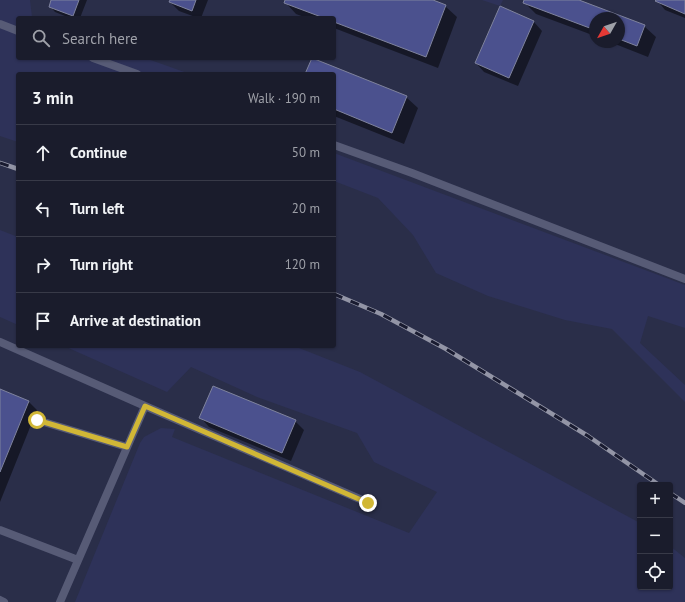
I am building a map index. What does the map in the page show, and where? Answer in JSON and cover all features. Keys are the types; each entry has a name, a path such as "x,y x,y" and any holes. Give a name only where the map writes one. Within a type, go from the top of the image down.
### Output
{"lane":[{"path":"0,24 16,30"},
{"path":"98,60 132,72"},
{"path":"336,146 420,176 685,279"},
{"path":"0,342 368,503"},
{"path":"60,602 145,406"},
{"path":"37,420 127,447"},
{"path":"0,530 78,560"},
{"path":"0,600 4,602"}],"shaded area":[{"path":"0,0 685,0 685,602 0,602"},
{"path":"0,0 30,0 32,16 16,16 16,60 151,60 184,72 16,72 16,141 0,136"},
{"path":"482,0 503,0 500,6"},
{"path":"336,154 685,285 685,328 648,316 640,343 685,385 685,402 612,329 565,320 488,296 436,273 413,235 378,198 336,182"},
{"path":"0,230 16,236 16,324 0,317"},
{"path":"68,348 299,348 360,372 637,521 637,590 673,590 673,548 685,558 685,601 75,602 140,443 144,437 161,428 175,429 172,437 409,533 437,492 374,462 357,433 257,397 191,367 167,392"}],"building":[{"path":"51,0 79,0 73,16 49,7"},
{"path":"170,0 196,0 192,11 169,2"},
{"path":"285,0 433,0 446,5 426,57 336,23 336,16 319,16 284,3"},
{"path":"524,0 579,0 611,12 589,12 589,28 523,3"},
{"path":"685,0 685,14 655,1"},
{"path":"500,6 534,21 509,78 475,63"},
{"path":"625,17 645,25 637,46 625,41"},
{"path":"311,60 317,60 407,96 392,133 336,110 336,72 306,72"},
{"path":"213,386 296,420 282,453 199,418"},
{"path":"0,389 29,401 0,472"}],"railway":[{"path":"0,163 16,168"},
{"path":"336,295 381,314 446,349 588,436 655,482"},
{"path":"673,495 685,503"}],"route":[{"path":"37,420 127,447 145,406 368,503"}]}
